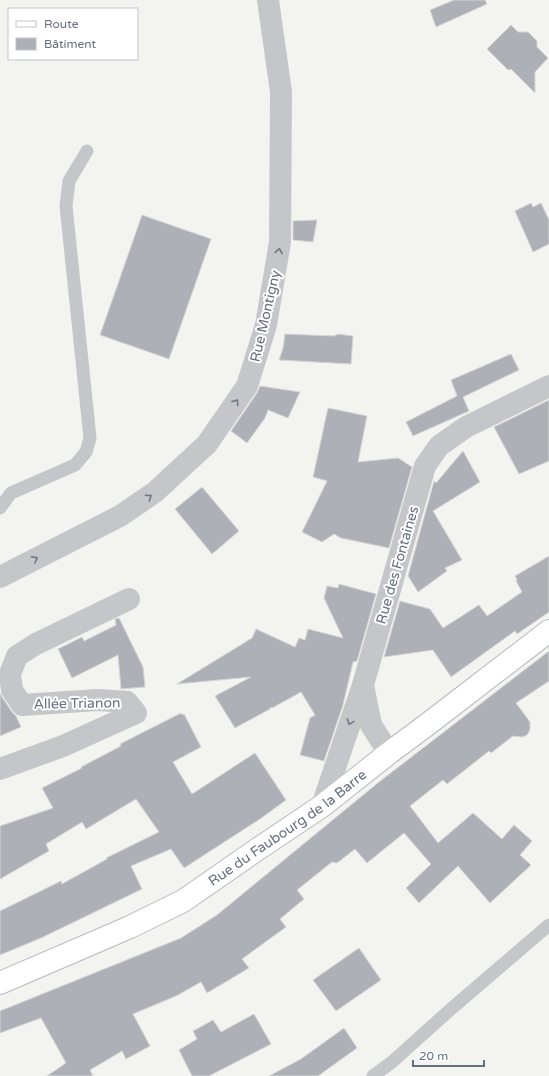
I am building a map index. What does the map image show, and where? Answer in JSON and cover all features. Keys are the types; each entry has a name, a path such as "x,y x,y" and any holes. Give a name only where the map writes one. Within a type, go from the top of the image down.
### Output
{"main road":[{"name":"Rue du Faubourg de la Barre","path":"0,983 130,927 183,901 322,806 389,752 549,631"}],"street":[{"name":"Rue Montigny","path":"0,577 120,516 155,492 207,444 247,386 266,325 280,242 282,92 268,0"},
{"name":"Rue des Fontaines","path":"322,806 363,685 425,466 439,446 466,427 549,386"},
{"name":"Allée Trianon","path":"0,769 63,746 136,713 127,702 98,700 22,705 12,690 10,674 17,656 36,644 129,599"},
{"path":"363,685 371,725 389,752"}],"lane":[{"path":"0,508 11,493 75,465 86,452 90,438 66,206 69,182 87,151"},
{"path":"373,1076 392,1062 456,1004 549,925"}],"building":[{"path":"454,0 485,0 487,4 436,27 430,10"},
{"path":"511,25 518,32 528,32 537,41 537,47 548,58 535,72 535,93 511,69 508,70 487,49"},
{"path":"531,203 533,207 541,203 549,220 549,244 533,252 515,211"},
{"path":"142,215 211,239 169,359 100,335"},
{"path":"317,220 313,242 293,240 293,221"},
{"path":"285,334 334,336 338,334 353,336 351,364 279,360"},
{"path":"511,354 519,370 463,397 469,411 413,436 406,422 457,396 451,380"},
{"path":"260,386 300,392 288,418 268,410 265,418 247,443 231,431 257,393"},
{"path":"549,400 549,461 519,474 494,427"},
{"path":"328,408 367,416 358,462 398,458 412,467 389,548 341,538 334,534 322,542 302,532 327,481 313,477"},
{"path":"463,451 480,482 433,511 462,560 445,568 447,571 418,592 408,576 434,481 436,483"},
{"path":"202,487 239,531 212,554 175,509"},
{"path":"549,556 549,612 517,634 515,631 451,677 433,650 384,657 400,601 430,609 443,628 479,605 487,616 522,592 515,576"},
{"path":"339,584 376,594 357,661 353,662 343,705 324,761 300,755 310,718 315,715 301,692 235,728 215,696 251,677 177,684 252,638 256,629 295,647 299,638 305,640 308,629 343,638 324,598 327,586 338,588"},
{"path":"119,618 143,667 145,687 121,689 118,655 72,678 58,649 82,637 84,641 116,625 115,619"},
{"path":"549,651 549,681 516,703 530,722 530,730 527,735 522,737 513,736 491,753 489,751 447,784 443,780 410,806 438,843 473,813 502,839 514,825 532,841 520,855 531,865 490,903 458,866 419,903 406,888 431,864 404,833 367,863 355,849 337,863 332,862 297,890 304,899 280,919 286,927 242,959 249,968 207,993 201,982 176,996 133,1014 150,1046 126,1059 122,1051 90,1070 93,1076 47,1076 66,1063 41,1018 0,1033 0,1011 181,938 217,915 379,782"},
{"path":"0,693 16,716 21,727 0,736"},
{"path":"181,713 182,715 184,714 201,747 173,762 192,794 255,753 286,800 260,819 184,868 171,849 131,866 142,889 41,938 0,955 0,911 61,881 62,884 107,859 106,858 159,832 136,799 86,829 82,822 46,844 49,851 0,879 0,826 53,808 42,788 121,746 120,744"},
{"path":"359,948 381,980 336,1011 313,980"},
{"path":"254,1014 271,1044 209,1076 192,1076 179,1050 197,1039 193,1031 213,1020 221,1032"},
{"path":"344,1028 357,1048 318,1076 269,1076 301,1059"}]}
